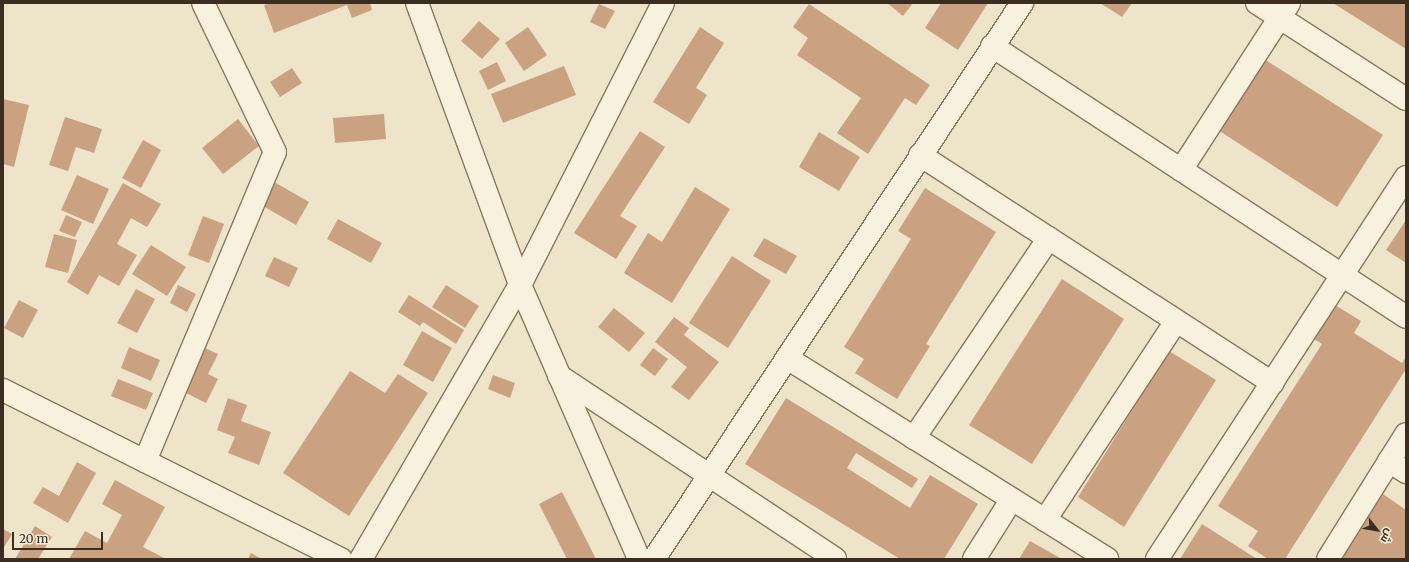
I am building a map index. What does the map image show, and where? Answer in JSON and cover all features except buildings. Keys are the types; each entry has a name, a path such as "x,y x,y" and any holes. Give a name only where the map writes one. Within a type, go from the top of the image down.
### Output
{"street":[{"path":"145,461 275,152 202,3"},
{"path":"417,3 520,285 639,559"},
{"path":"361,559 520,285 663,3"},
{"path":"654,559 992,46 1022,3"},
{"path":"1257,3 1284,10 1406,99"},
{"path":"1181,170 1284,10"},
{"path":"992,46 1406,317"},
{"path":"920,155 1273,383"},
{"path":"1157,559 1406,177"},
{"path":"914,438 1049,238"},
{"path":"1045,520 1176,321"},
{"path":"787,358 1107,559"},
{"path":"559,376 708,477 834,559"},
{"path":"3,390 341,559"},
{"path":"1328,559 1398,466 1406,434"},
{"path":"974,559 1012,499"}]}
